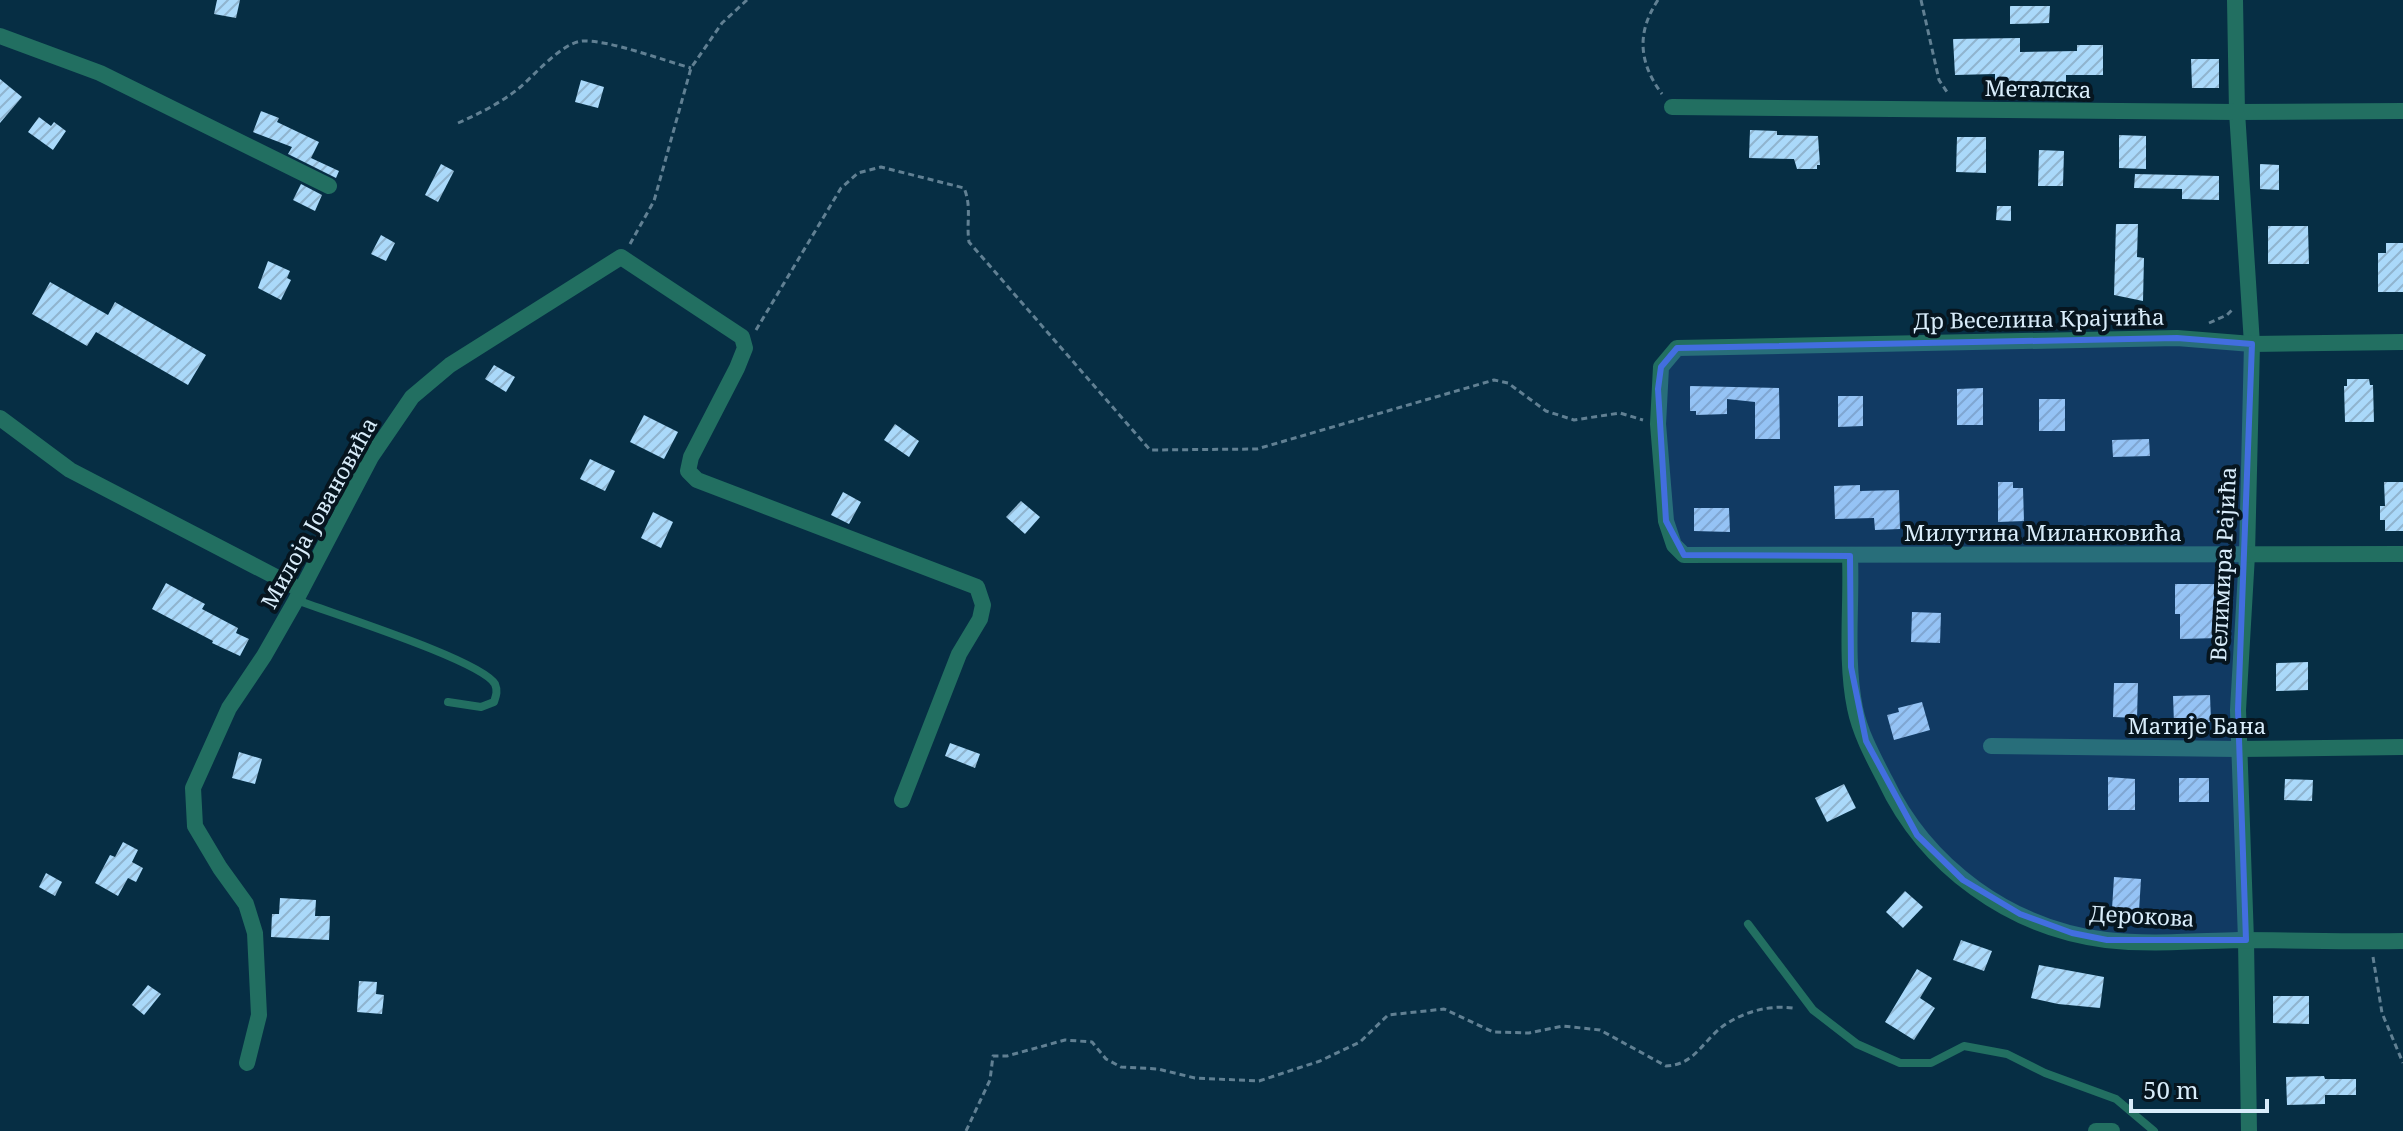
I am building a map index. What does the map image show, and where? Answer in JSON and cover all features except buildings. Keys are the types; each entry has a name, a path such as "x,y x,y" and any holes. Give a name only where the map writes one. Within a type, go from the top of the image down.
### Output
{"street":[{"name":"Велимира Рајића","path":"2235,0 2237,112 2252,344 2238,749 2246,940 2249,1131"},
{"path":"0,36 100,73 329,186"},
{"name":"Металска","path":"1672,107 2403,111"},
{"path":"621,257 742,337 745,348 691,457 688,471 697,480 977,587 983,605 980,619 959,654 902,800"},
{"name":"Милоја Јовановића","path":"247,1063 259,1015 255,933 246,904 195,826 193,788 229,708 299,595 371,457 412,397 450,365 621,257"},
{"name":"Др Веселина Крајчића","path":"1658,424 1661,367 1677,348 2177,338 2252,344 2403,342"},
{"path":"0,418 70,470 299,595"},
{"name":"Милутина Миланковића","path":"1658,424 1666,521 1674,545 1684,555 2403,554"},
{"name":"Дерокова","path":"1850,556 1851,667 1855,707 1866,741 1894,800 1917,835 1938,860 1989,899 2072,933 2107,940 2403,941"},
{"name":"Матије Бана","path":"1991,746 2238,749 2403,747"},
{"path":"2096,1131 2112,1131"}],"lane":[{"path":"299,595 452,657 484,673 494,683 497,692 494,702 481,707 448,702"},
{"path":"1748,924 1813,1010 1857,1044 1900,1063 1931,1063 1964,1046 2007,1054 2045,1073 2116,1099 2154,1131"}],"path":[{"path":"621,257 654,201 691,68 722,23 747,0"},
{"path":"1658,0 1643,37 1644,61 1672,107"},
{"path":"1921,0 1939,80 1952,110"},
{"path":"458,123 517,90 545,64 578,41 595,42 691,68"},
{"path":"745,348 841,188 858,173 881,167 964,188 971,204 967,225 969,242 1150,450 1257,449 1494,380 1508,383 1546,411 1574,420 1620,413 1658,424"},
{"path":"2205,324 2227,315 2238,301"},
{"path":"2371,941 2382,1013 2403,1063"},
{"path":"966,1131 990,1080 993,1056 1007,1056 1065,1040 1092,1042 1106,1059 1121,1067 1158,1069 1195,1078 1259,1081 1320,1061 1360,1042 1388,1015 1444,1009 1493,1032 1529,1033 1563,1026 1600,1030 1666,1066 1687,1062 1725,1025 1747,1013 1776,1006 1813,1010"}],"highlighted area":[{"path":"2177,338 2252,344 2238,710 2246,940 2107,940 2072,933 2020,914 1963,880 1917,835 1866,741 1851,667 1850,556 1684,555 1666,521 1658,389 1661,367 1677,348"}]}
